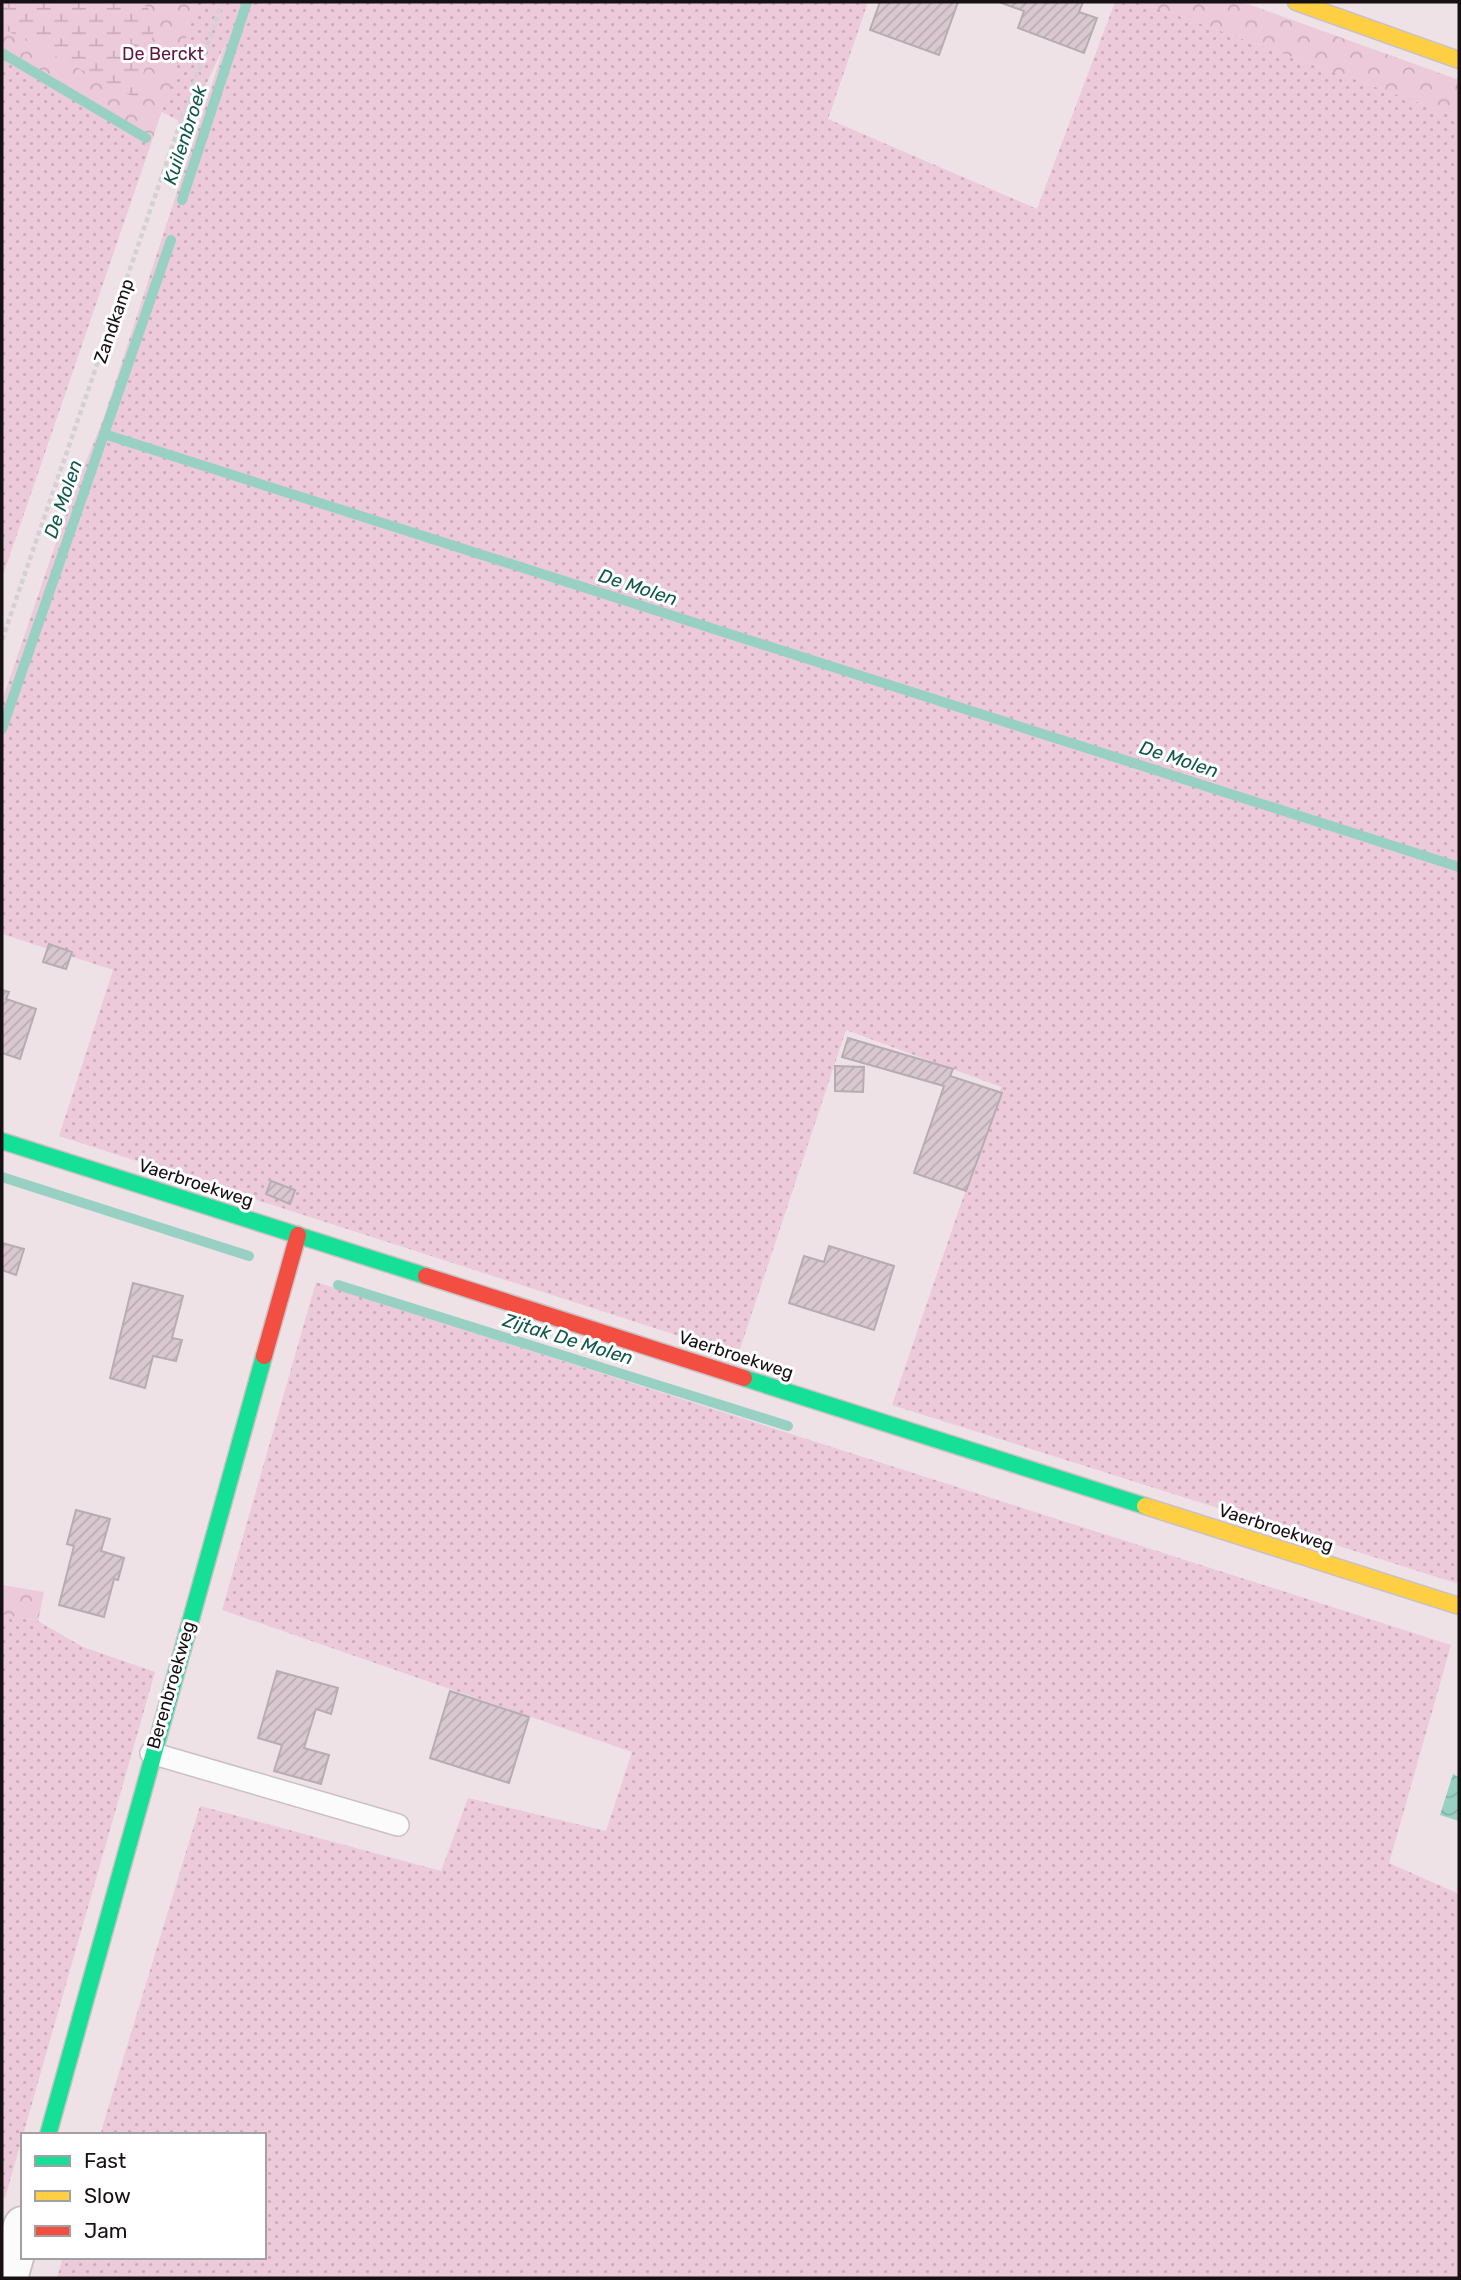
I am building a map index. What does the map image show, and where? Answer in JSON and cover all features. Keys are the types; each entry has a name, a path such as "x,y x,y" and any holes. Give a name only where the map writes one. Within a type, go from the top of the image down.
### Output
{"street":[{"path":"1296,2 1459,60"},
{"name":"Vaerbroekweg","path":"2,1141 1459,1606"},
{"name":"Berenbroekweg","path":"49,2133 151,1753 298,1235"}],"lane":[{"path":"151,1753 398,1825"}],"path":[{"name":"Zandkamp","path":"2,640 222,2"}],"green space":[{"path":"2,2 868,2 828,119 1037,209 1115,2 1140,2 1459,117 1459,1584 892,1405 1001,1087 846,1030 738,1355 59,1136 113,970 2,934 2,701 72,496 104,417 225,44 187,125 2,28"},
{"name":"De Berckt","path":"2,2 198,2 153,138 2,56"},
{"path":"2,2 142,2 157,18 137,99 2,28"},
{"path":"1140,2 1242,2 1459,80 1459,117"},
{"path":"2,56 153,138 2,578"},
{"path":"316,1282 1451,1645 1389,1863 1459,1894 1459,2278 57,2278 62,2259 266,2259 266,2133 101,2133 200,1806 441,1871 468,1798 606,1831 632,1752 222,1610"},
{"path":"2,1585 44,1592 38,1621 2,1614"},
{"path":"2,1614 38,1621 83,1647 155,1672 24,2133 21,2133 21,2142 5,2198 2,2197"}],"water":[{"path":"1453,1774 1459,1777 1459,1821 1440,1815"}],"building":[{"path":"880,2 958,2 939,55 870,30"},
{"path":"999,2 1083,2 1079,12 1097,18 1084,53 1018,28 1024,11"},
{"path":"49,944 72,952 66,969 43,962"},
{"path":"2,990 9,992 6,999 36,1009 20,1059 2,1053"},
{"path":"848,1038 953,1069 950,1076 1002,1093 966,1191 914,1173 944,1086 842,1057"},
{"path":"835,1066 864,1067 863,1092 835,1091"},
{"path":"271,1181 295,1190 290,1204 266,1194"},
{"path":"2,1243 24,1249 16,1275 2,1270"},
{"path":"829,1246 894,1266 874,1330 789,1303 804,1256 824,1262"},
{"path":"133,1283 183,1296 172,1338 182,1340 176,1361 153,1356 145,1388 110,1378"},
{"path":"76,1510 110,1519 101,1551 124,1558 118,1580 114,1579 104,1617 59,1605 74,1546 67,1544"},
{"path":"277,1671 338,1688 331,1714 316,1709 304,1748 329,1755 321,1784 274,1771 282,1745 258,1738"},
{"path":"450,1691 529,1717 509,1783 430,1758"}],"waterway":[{"name":"Kuilenbroek","path":"182,200 247,2"},
{"path":"2,53 146,138"},
{"name":"Kuilenbroek","path":"104,434 171,240"},
{"name":"De Molen","path":"2,729 104,434 1459,867"},
{"name":"Zijtak De Molen","path":"2,1177 249,1256"},
{"name":"Zijtak De Molen","path":"338,1285 788,1426"}],"traffic: fast":[{"path":"2,1141 426,1276"},
{"path":"49,2133 264,1356"},
{"path":"744,1378 1145,1506"}],"traffic: slow":[{"path":"1296,2 1459,60"},
{"path":"1145,1506 1459,1606"}],"traffic: jam":[{"path":"264,1356 298,1235"},
{"path":"426,1276 744,1378"}]}
